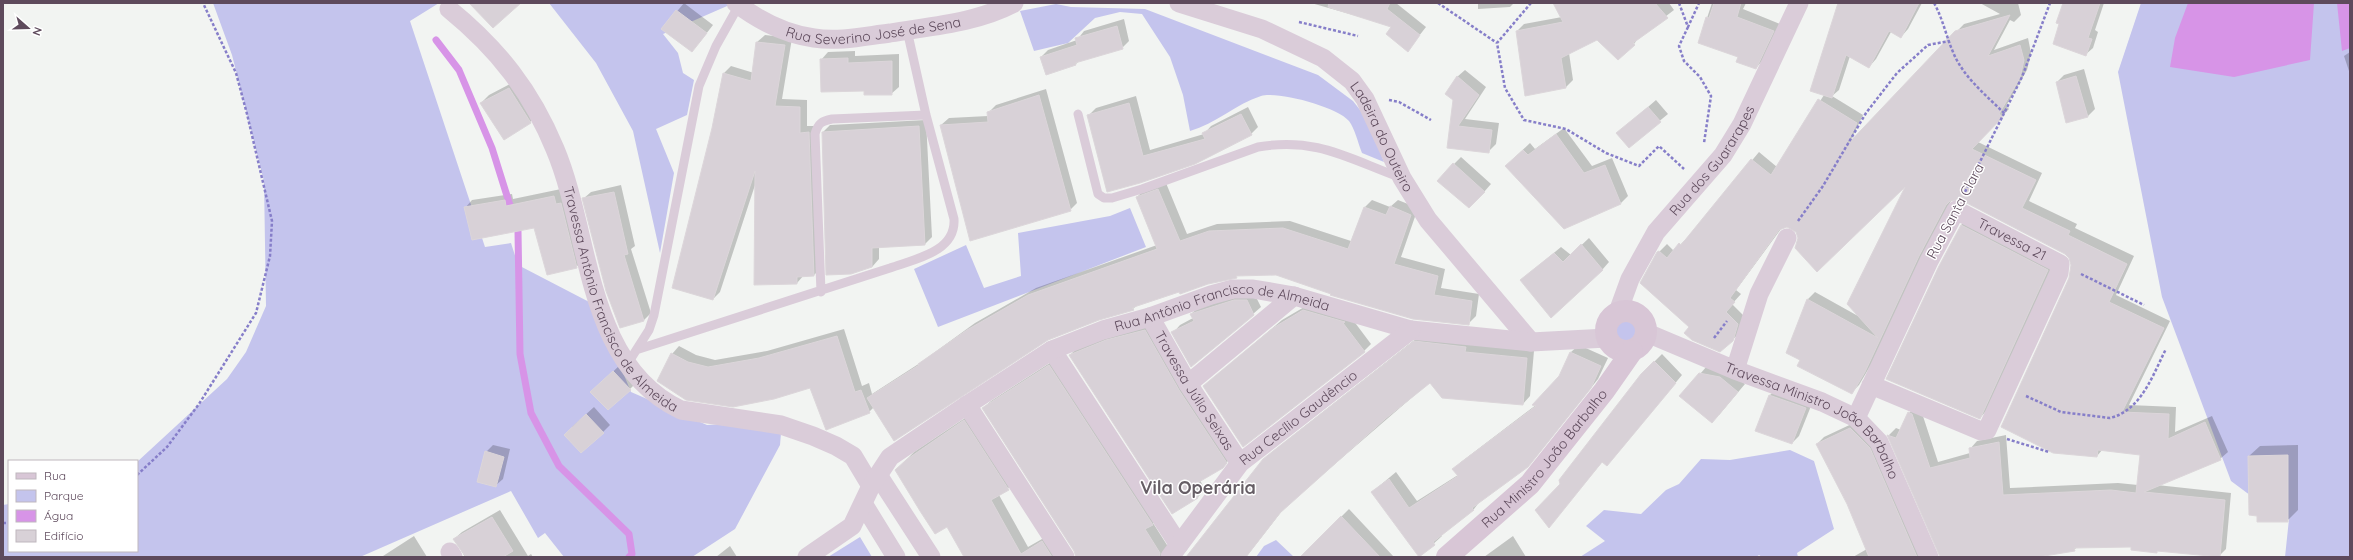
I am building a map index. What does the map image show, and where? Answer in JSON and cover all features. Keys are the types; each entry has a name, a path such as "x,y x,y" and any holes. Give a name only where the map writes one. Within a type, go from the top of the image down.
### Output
{"street":[{"name":"Rua Severino José de Sena","path":"738,4 780,29 813,38 844,39 907,30 977,17 998,11 1014,3"},
{"name":"Ladeira do Outeiro","path":"1179,3 1262,29 1323,58 1352,81 1361,93 1402,178 1428,220 1531,342"},
{"name":"Rua dos Guararapes","path":"1618,312 1632,274 1656,232 1723,155 1742,124 1799,3"},
{"name":"Travessa Antônio Francisco de Almeida","path":"449,9 479,34 500,56 521,84 545,128 556,150 564,175 589,276 602,314 634,356 650,389 670,405 681,410 781,426 836,446 853,456 875,480 931,557"},
{"name":"Travessa 21","path":"1956,210 2060,268"},
{"name":"Rua Santa Clara","path":"1856,418 1929,261 1956,210"},
{"path":"1736,370 1759,294 1787,238"},
{"path":"1871,385 1986,429 2007,387 2060,268"},
{"name":"Rua Antônio Francisco de Almeida","path":"807,557 852,526 864,505 875,480 890,457 1052,350 1103,330 1150,317 1233,289 1253,289 1294,296 1411,330 1531,342 1607,338"},
{"path":"1188,384 1294,296"},
{"path":"1632,311 1639,314 1646,326 1647,333 1643,344 1632,351 1615,348 1607,338 1606,326 1618,312 1632,311"},
{"name":"Travessa Júlio Seixas","path":"1150,317 1188,384 1240,463"},
{"name":"Rua Cecílio Gaudêncio","path":"1174,551 1240,463 1411,330"},
{"name":"Travessa Ministro João Barbalho","path":"1647,333 1736,370 1822,402 1856,418 1879,442 1928,557"},
{"path":"1052,350 1174,551"},
{"name":"Rua Ministro João Barbalho","path":"1447,557 1530,484 1604,391 1632,351"},
{"path":"967,405 1065,557"},
{"path":"864,505 896,557"}],"lane":[{"path":"634,356 649,330 654,315 699,86 716,46 738,4"},
{"path":"634,356 788,300 821,292 931,253 941,247 953,234 954,219 926,116 907,30"},
{"path":"1078,114 1098,194 1104,198 1112,198 1142,190 1251,150 1276,144 1315,146 1402,178"},
{"path":"821,292 815,134 817,125 823,120 832,119 926,116"}],"path":[{"path":"138,474 167,447 199,404 256,313 270,256 272,221 236,73 202,3"},
{"path":"1438,3 1497,44 1505,88 1524,120 1566,129 1606,153 1639,166 1659,146 1698,183"},
{"path":"1497,44 1531,3"},
{"path":"1680,3 1688,27"},
{"path":"1699,3 1679,46 1684,61 1700,77 1711,96 1704,145"},
{"path":"1934,3 1941,16 1953,53 1973,82 2005,114"},
{"name":"Rua Santa Clara","path":"1956,210 2005,114 2022,77 2050,3"},
{"path":"1787,238 1823,186 1866,114 1897,73 1928,45 1950,41"},
{"path":"1361,93 1399,102 1430,120"},
{"path":"2060,268 2144,306"},
{"path":"1699,355 1728,319"},
{"path":"2007,387 2061,412 2110,418 2127,410 2143,394 2166,349"},
{"path":"1986,429 2049,452"}],"green space":[{"path":"213,3 439,3 410,21 485,247 511,243 518,265 595,305 631,392 707,425 782,421 780,445 735,529 692,557 564,557 545,533 538,538 511,491 360,557 3,557 3,505 8,504 8,552 138,552 138,461 227,379 246,352 266,306 264,181 232,55"},
{"path":"549,3 734,3 663,34 678,53 683,73 694,80 687,115 656,129 674,173 660,253 633,131 596,63"},
{"path":"2141,3 2350,3 2350,557 2285,557 2289,519 2282,519 2231,481 2162,297 2118,72"},
{"path":"1056,4 1071,7 1145,9 1318,75 1353,101 1368,120 1384,162 1362,153 1351,124 1342,116 1333,110 1293,98 1269,95 1261,96 1243,104 1208,124 1190,131 1183,95 1170,57 1142,14 1120,12 1095,18 1068,43 1034,51 1020,11"},
{"path":"1130,208 1146,247 938,327 914,269 966,245 984,288 1021,276 1018,233 1110,216"},
{"path":"1627,316 1638,320 1642,331 1638,342 1627,346 1616,342 1612,331 1616,320"},
{"path":"1790,450 1814,461 1834,529 1797,553 1798,557 1762,557 1759,555 1756,557 1580,557 1605,541 1586,526 1604,510 1641,514 1666,490 1679,484 1701,459 1730,460"},
{"path":"860,537 872,557 828,557"},
{"path":"1276,540 1294,557 1256,557 1264,546"}],"water":[{"path":"2188,3 2314,3 2310,60 2234,77 2170,67 2175,38"},
{"path":"2337,3 2350,3 2350,48 2342,51"}],"building":[{"path":"469,3 521,3 493,28"},
{"path":"1329,3 1390,3 1387,9 1420,35 1408,52 1386,34 1391,27 1328,7"},
{"path":"1553,3 1655,3 1668,18 1633,43 1635,45 1618,60 1597,40 1561,58 1566,88 1525,96 1516,31 1563,22"},
{"path":"1714,3 1741,3 1737,17 1774,31 1756,69 1736,62 1738,57 1698,43 1706,17 1709,18"},
{"path":"1838,3 1919,3 1901,38 1889,31 1869,68 1846,55 1832,98 1810,91"},
{"path":"2063,3 2100,3 2088,38 2092,39 2086,56 2053,44 2059,24 2056,23"},
{"path":"676,10 707,33 692,52 661,29"},
{"path":"2010,15 1988,56 2020,45 2024,60 2020,78 1999,114 2003,117 1972,149 2036,180 2022,208 2070,231 2068,235 2127,264 2109,302 2164,328 2122,412 2169,414 2168,439 2205,422 2221,460 2144,492 2225,500 2220,557 2157,551 2157,553 2131,550 2131,547 2074,548 2075,551 2038,557 1940,557 1887,435 1896,438 1908,412 1912,414 1930,468 1970,458 1969,448 1999,442 2003,495 2111,490 2136,493 2140,455 2098,450 2097,457 2053,453 2001,427 2069,278 2071,265 2069,258 2065,254 1961,200 1950,201 1946,205 1919,256 1865,372 1852,394 1797,366 1800,360 1786,353 1807,299 1878,338 1847,304 1905,187 1817,272 1795,248 1798,238 1796,232 1787,227 1779,230 1730,298 1735,302 1726,312 1738,324 1733,341 1720,352 1692,340 1684,333 1689,327 1640,283 1657,252 1659,251 1667,258 1679,243 1681,245 1751,159 1771,175 1818,99 1857,123 1845,147 1955,31"},
{"path":"1117,26 1123,49 1075,63 1076,65 1046,75 1040,57 1077,45 1075,38"},
{"path":"756,42 785,45 775,106 800,107 800,133 809,132 814,276 797,277 797,284 754,285 755,171 713,300 672,288 712,128 723,73 751,81"},
{"path":"848,58 848,63 892,61 892,95 864,95 864,91 821,92 820,59"},
{"path":"1457,76 1479,95 1458,126 1492,130 1489,153 1447,148 1453,100 1445,94"},
{"path":"2076,76 2088,117 2066,123 2056,82"},
{"path":"509,88 531,123 504,140 480,103"},
{"path":"1039,95 1071,211 970,241 940,125 988,122 987,112"},
{"path":"1129,103 1143,156 1205,139 1202,133 1241,114 1252,135 1195,164 1140,183 1107,192 1087,115"},
{"path":"1648,107 1661,122 1629,148 1616,133"},
{"path":"919,126 925,245 872,248 872,267 851,274 826,275 822,132"},
{"path":"1556,134 1584,173 1605,165 1621,204 1564,229 1505,166 1523,150 1528,155"},
{"path":"1453,163 1485,192 1469,208 1437,181"},
{"path":"1158,189 1180,241 1209,231 1283,228 1348,249 1364,207 1386,215 1390,206 1411,215 1394,264 1438,276 1434,295 1472,301 1469,325 1413,319 1330,295 1331,294 1276,275 1236,276 1237,278 1208,284 1180,294 1179,292 1137,306 1132,308 1134,310 1099,320 1048,340 894,441 867,398 919,365 918,364 967,330 1028,295 1157,249 1136,197"},
{"path":"614,192 628,254 624,255 644,321 620,328 606,291 582,198"},
{"path":"554,196 556,204 561,203 577,268 547,275 534,228 472,240 464,207 505,200 506,206"},
{"path":"1961,225 2048,270 1980,419 1886,379 1939,266"},
{"path":"1581,244 1603,270 1551,318 1520,280 1554,253 1563,262"},
{"path":"1234,300 1247,300 1254,315 1191,367 1171,332 1194,321 1190,314"},
{"path":"1303,310 1345,322 1343,323 1365,352 1243,447 1203,386 1273,328"},
{"path":"1145,330 1179,390 1227,463 1223,468 1192,486 1198,498 1172,514 1069,355 1106,340"},
{"path":"837,336 855,392 861,390 870,413 826,430 810,388 774,399 733,407 686,400 657,381 671,353 688,362 708,367 759,358"},
{"path":"1414,341 1466,347 1465,352 1527,358 1523,405 1442,398 1430,383 1385,419 1280,513 1246,557 1186,557 1263,459"},
{"path":"1570,352 1601,366 1591,388 1528,467 1472,508 1474,510 1433,542 1435,545 1419,557 1371,492 1389,479 1409,508 1458,476 1452,469 1536,406 1532,405 1559,376"},
{"path":"1654,361 1676,383 1607,466 1602,462 1549,528 1535,510 1560,484 1559,480 1641,374"},
{"path":"1049,365 1153,525 1145,529 1160,553 1159,557 1076,557 1074,551 982,408"},
{"path":"613,371 631,390 608,410 590,392"},
{"path":"1699,373 1720,377 1738,392 1712,423 1679,396"},
{"path":"1769,395 1806,408 1792,444 1755,431"},
{"path":"586,414 604,433 581,453 564,435"},
{"path":"964,420 1009,490 991,500 1021,554 1042,541 1052,557 964,557 947,527 935,534 920,511 895,470 906,460"},
{"path":"1850,428 1870,448 1917,557 1869,557 1847,504 1816,444"},
{"path":"485,451 504,457 496,487 477,482"},
{"path":"2288,455 2288,522 2257,522 2257,516 2249,515 2248,456"},
{"path":"1341,516 1380,557 1300,557"},
{"path":"492,517 513,551 503,557 466,557 453,539"}],"waterway":[{"path":"436,40 459,70 492,148 518,231 520,354 531,413 559,466 629,534 632,554 629,557"}],"district":[{"name":"Vila Operária","path":"1198,488"}]}
